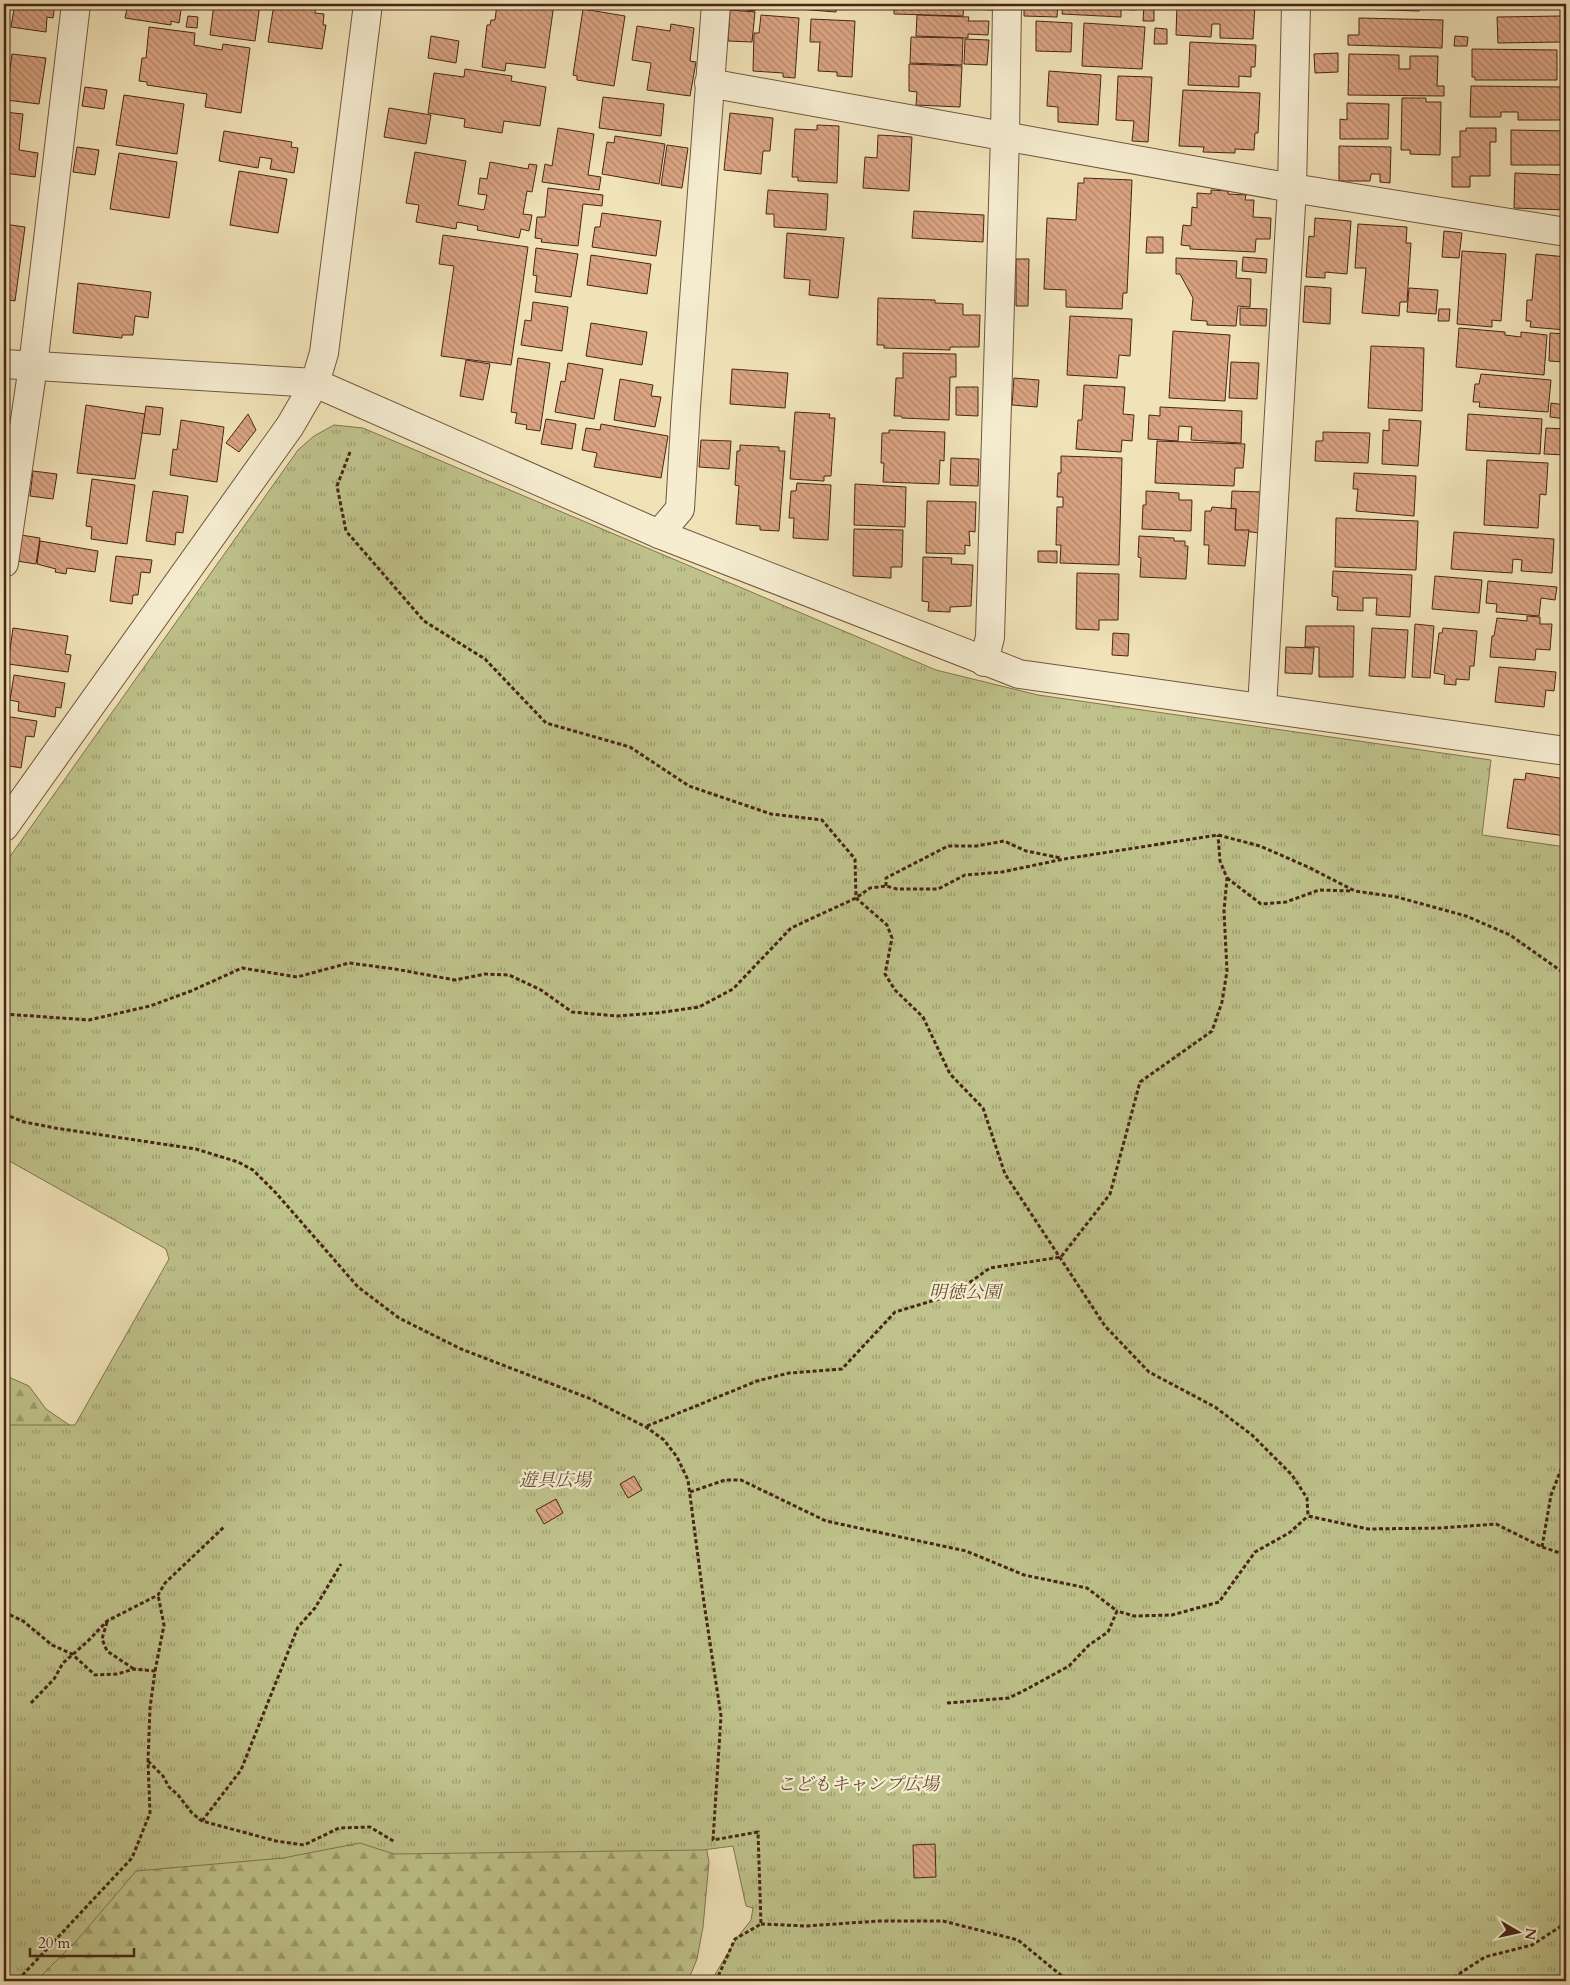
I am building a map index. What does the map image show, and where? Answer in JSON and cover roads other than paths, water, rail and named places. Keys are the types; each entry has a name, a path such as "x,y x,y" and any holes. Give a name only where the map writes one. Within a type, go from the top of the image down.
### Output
{"street":[{"path":"4,563 32,366 76,4"},
{"path":"4,828 290,426 315,383 324,353 368,4"},
{"path":"659,534 680,509 716,4"},
{"path":"984,662 990,637 1005,136 1007,4"},
{"path":"1262,708 1292,188 1296,4"},
{"path":"709,83 1292,188 1566,232"},
{"path":"4,364 315,383 659,534 984,662 1019,674 1566,751"}],"park label":[{"name":"明徳公園","path":"965,1292"},
{"name":"遊具広場","path":"555,1480"},
{"name":"こどもキャンプ広場","path":"858,1784"}]}
